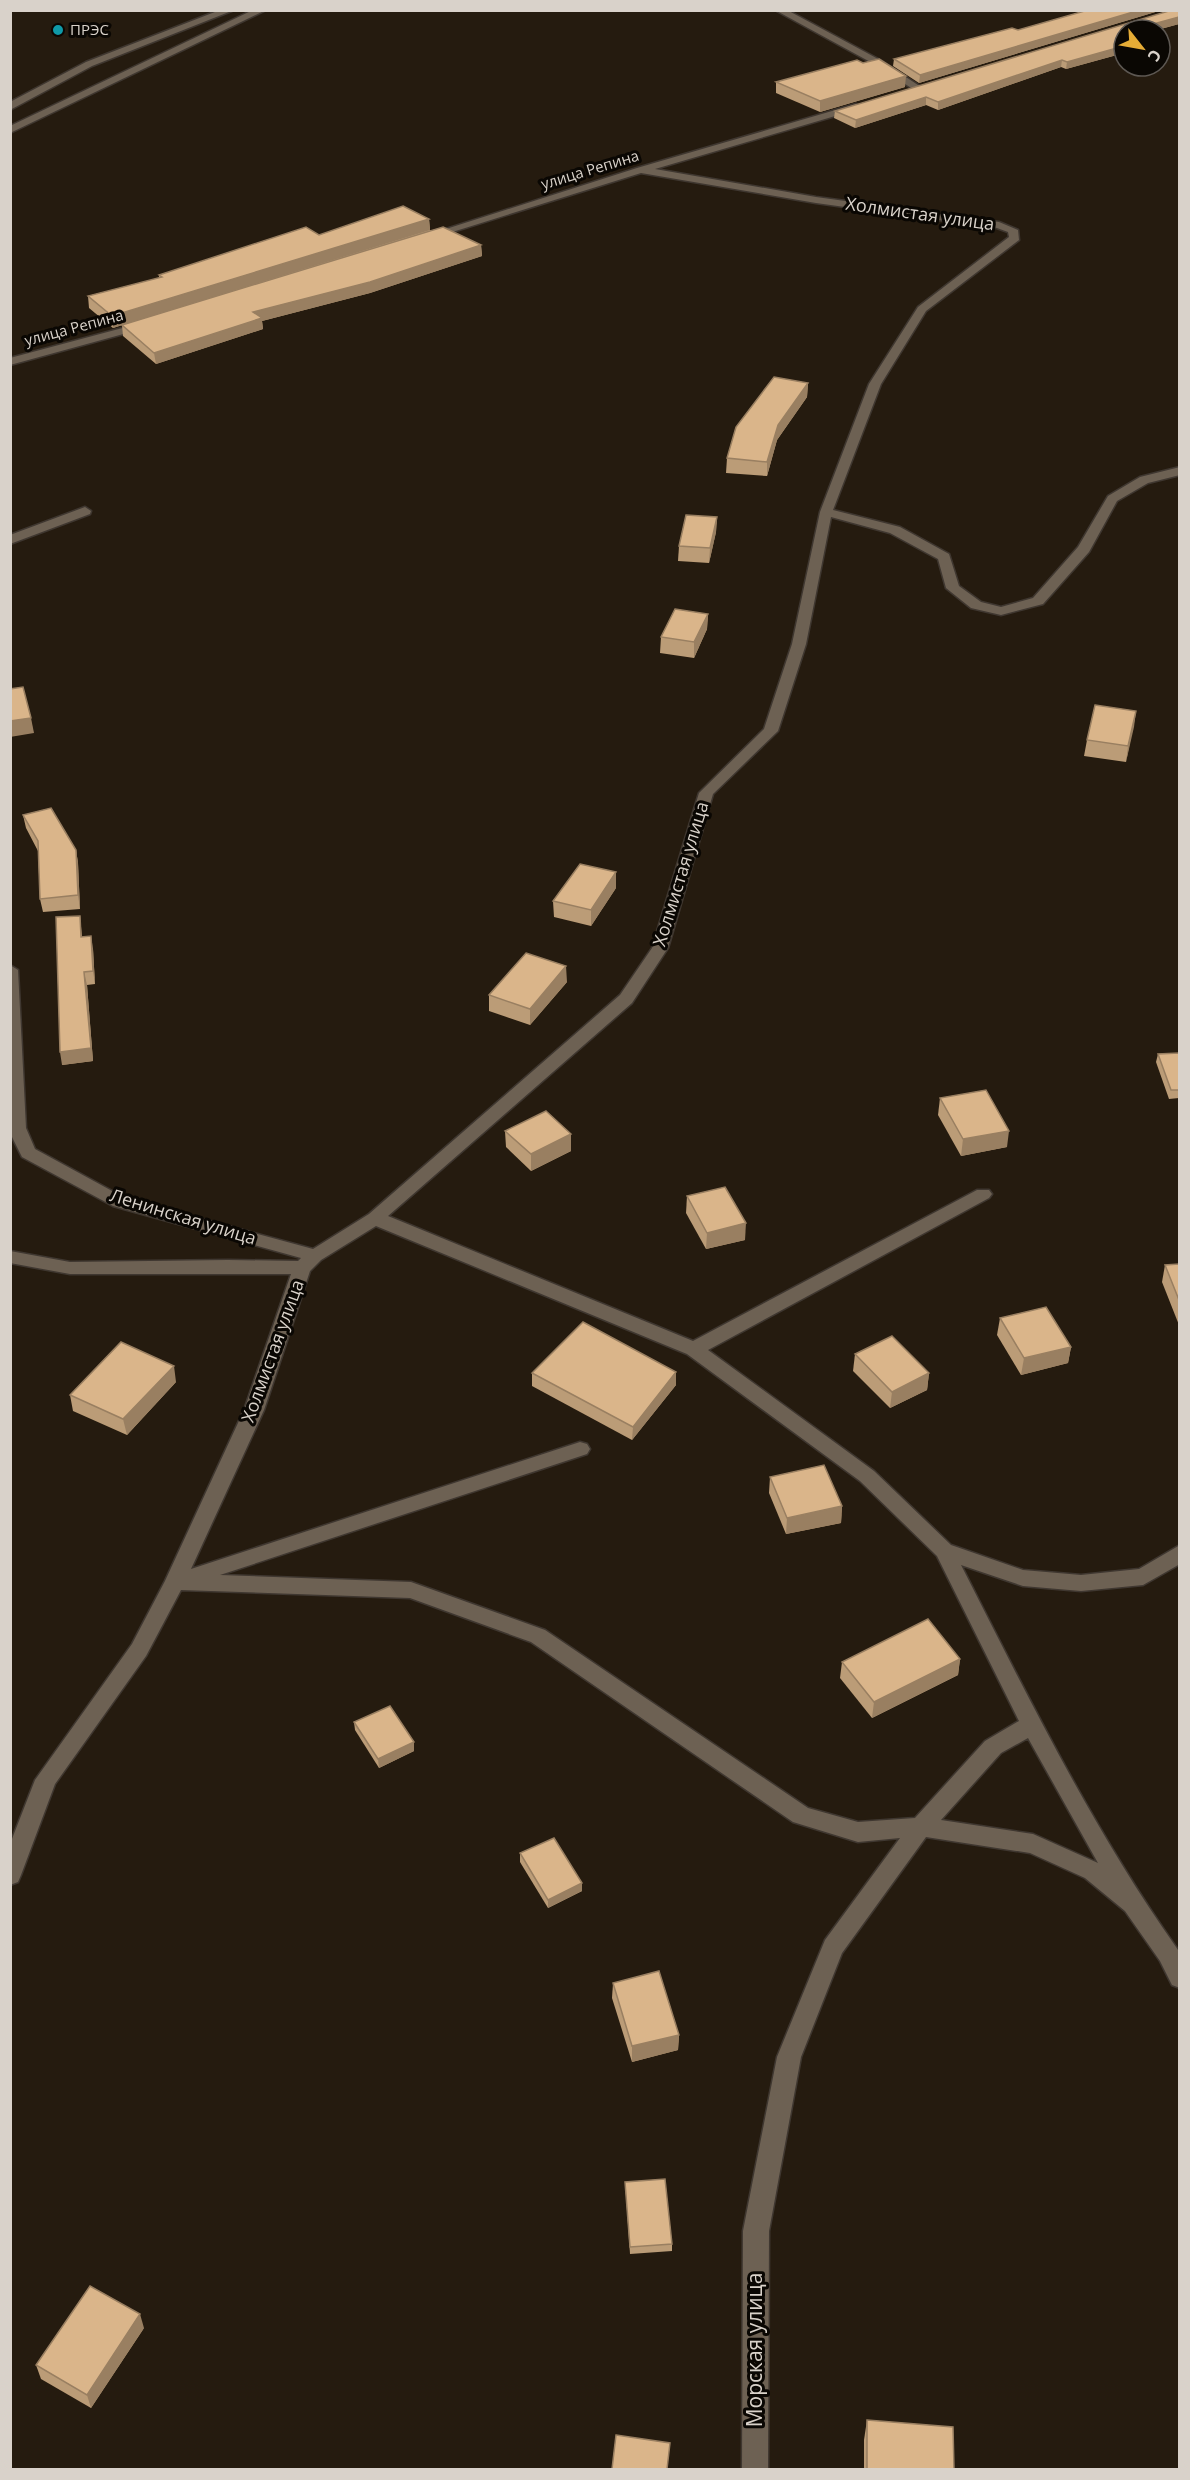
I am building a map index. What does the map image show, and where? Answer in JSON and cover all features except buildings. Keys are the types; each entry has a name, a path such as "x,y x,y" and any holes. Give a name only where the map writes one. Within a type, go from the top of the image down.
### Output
{"street":[{"path":"10,107 32,93 129,47 230,10"},
{"path":"10,129 262,10"},
{"path":"779,10 877,62 913,90 930,85"},
{"path":"10,98 32,93"},
{"name":"улица Репина","path":"414,241 641,170 863,105"},
{"name":"Холмистая улица","path":"10,1875 46,1780 139,1650 175,1582 254,1410 309,1262 375,1218 626,999 660,948 706,793 771,731 799,644 826,512 875,384 922,309 1015,238 1013,230 999,225 816,200 641,170"},
{"name":"улица Репина","path":"10,362 155,321"},
{"path":"10,353 38,354"},
{"path":"826,512 895,530 944,557 953,588 976,605 1000,611 1038,601 1084,549 1112,499 1144,480 1179,471"},
{"path":"10,540 85,511"},
{"name":"Ленинская улица","path":"10,970 17,1128 28,1153 119,1202 309,1262"},
{"path":"694,1349 983,1194"},
{"path":"375,1218 694,1349 867,1476 944,1551 1032,1725 1133,1904 1168,1954 1179,1978"},
{"name":"Ленинская улица","path":"10,1257 70,1268 228,1266 309,1262"},
{"path":"175,1582 580,1449"},
{"path":"944,1551 1023,1578 1081,1583 1143,1577 1179,1553"},
{"path":"175,1582 411,1590 538,1636 801,1815 858,1832 921,1827 1033,1844 1093,1871 1133,1904"},
{"name":"Морская улица","path":"755,2469 756,2231 789,2057 833,1947 921,1827 993,1746 1032,1725"}],"place":[{"name":"ПРЭС","path":"58,30"}]}
